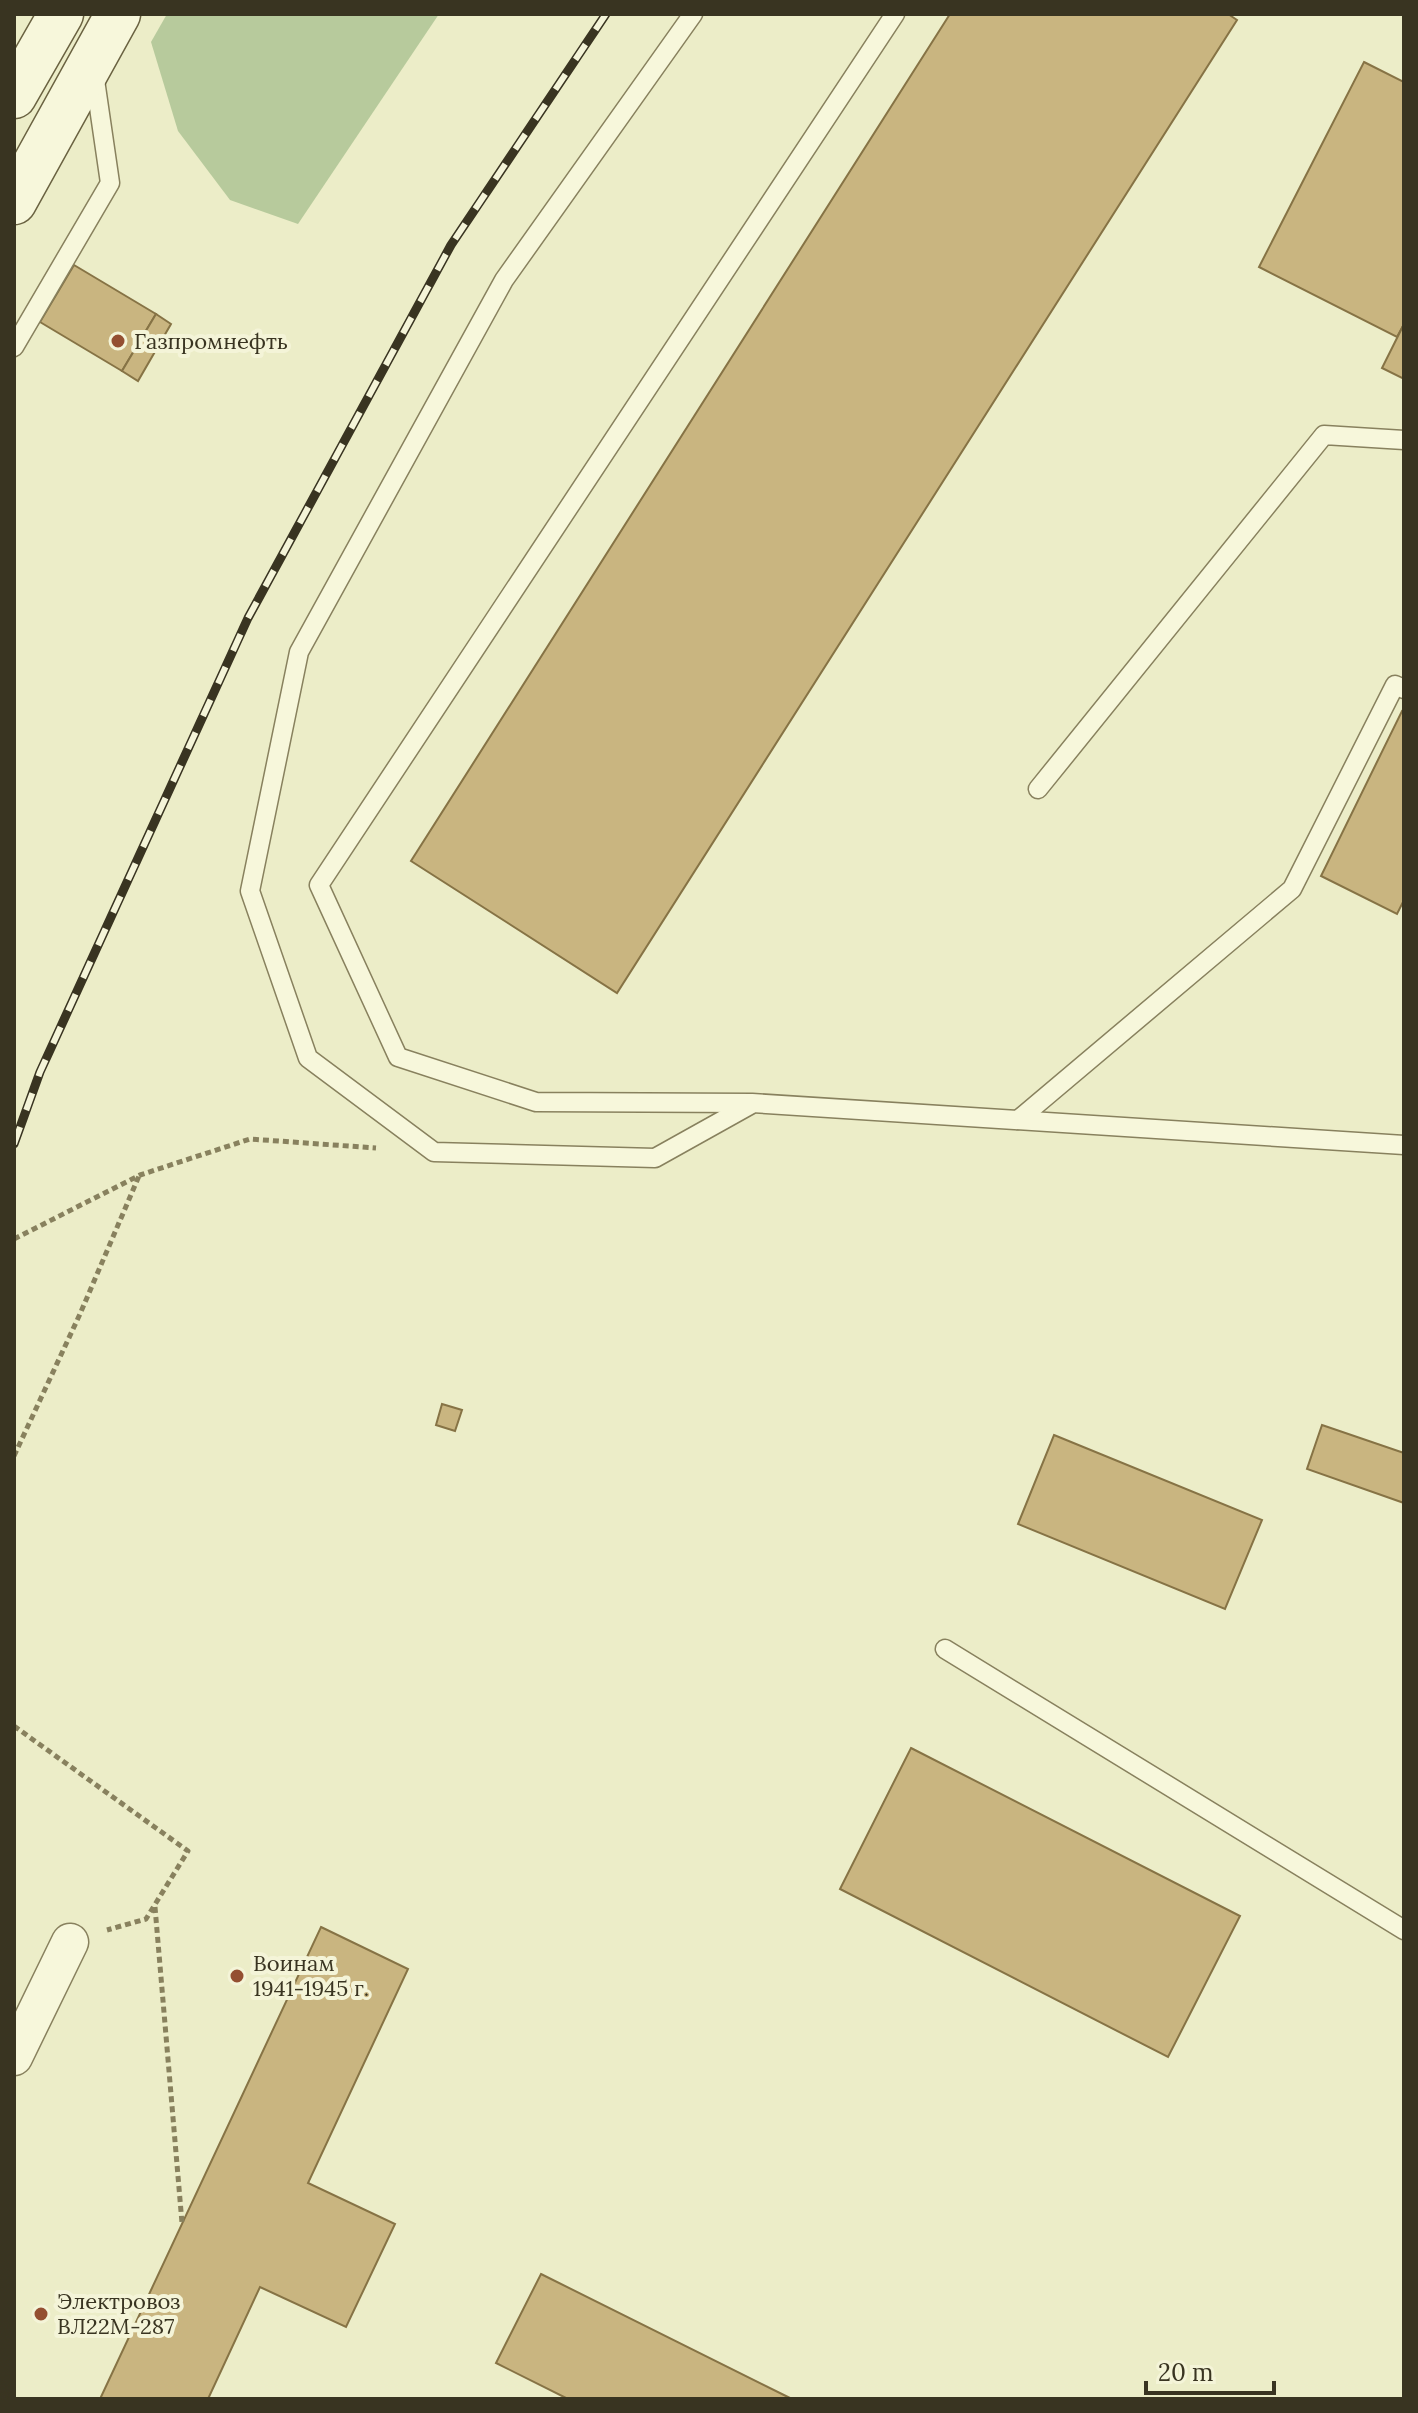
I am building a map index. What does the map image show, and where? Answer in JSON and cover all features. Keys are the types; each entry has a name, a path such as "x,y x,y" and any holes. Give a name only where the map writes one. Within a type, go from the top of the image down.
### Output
{"main road":[{"path":"21,68 61,14"},
{"path":"14,202 118,14"}],"street":[{"path":"14,2057 70,1942"}],"lane":[{"path":"693,14 504,280 299,652 250,891 308,1058 434,1152 655,1158 752,1103"},
{"path":"895,14 319,885 398,1057 536,1102 752,1103 1404,1145"},
{"path":"14,347 110,183 92,61"},
{"path":"1038,789 1324,435 1404,440"},
{"path":"1018,1120 1292,889 1395,685 1404,689"},
{"path":"945,1649 1404,1930"}],"path":[{"path":"14,1239 140,1175 250,1139 434,1152"},
{"path":"14,1456 140,1175"},
{"path":"14,1726 188,1851 146,1919"},
{"path":"154,1906 182,2223"}],"green space":[{"path":"167,14 439,14 298,224 230,200 178,131 151,42"}],"building":[{"path":"950,14 1228,14 1237,20 617,993 411,861"},
{"path":"1364,62 1404,82 1404,324 1397,337 1259,267"},
{"path":"74,265 156,314 122,371 40,322"},
{"path":"156,314 171,324 138,381 122,371"},
{"path":"1404,324 1404,379 1382,368"},
{"path":"1402,711 1404,900 1397,914 1321,876"},
{"path":"442,1404 462,1410 455,1431 436,1425"},
{"path":"1322,1425 1404,1453 1404,1503 1307,1469"},
{"path":"1054,1435 1262,1520 1225,1609 1018,1524"},
{"path":"911,1748 1240,1916 1168,2057 840,1889"},
{"path":"321,1927 408,1969 308,2183 395,2224 346,2327 260,2287 208,2399 100,2399"},
{"path":"541,2274 792,2399 568,2399 496,2363"}],"railway":[{"path":"14,1144 40,1072 248,618 451,245 606,14"}],"place":[{"name":"Газпромнефть","path":"118,341"},
{"name":"Воинам 1941-1945 г.","path":"237,1976"},
{"name":"Электровоз ВЛ22М-287","path":"41,2314"}]}
